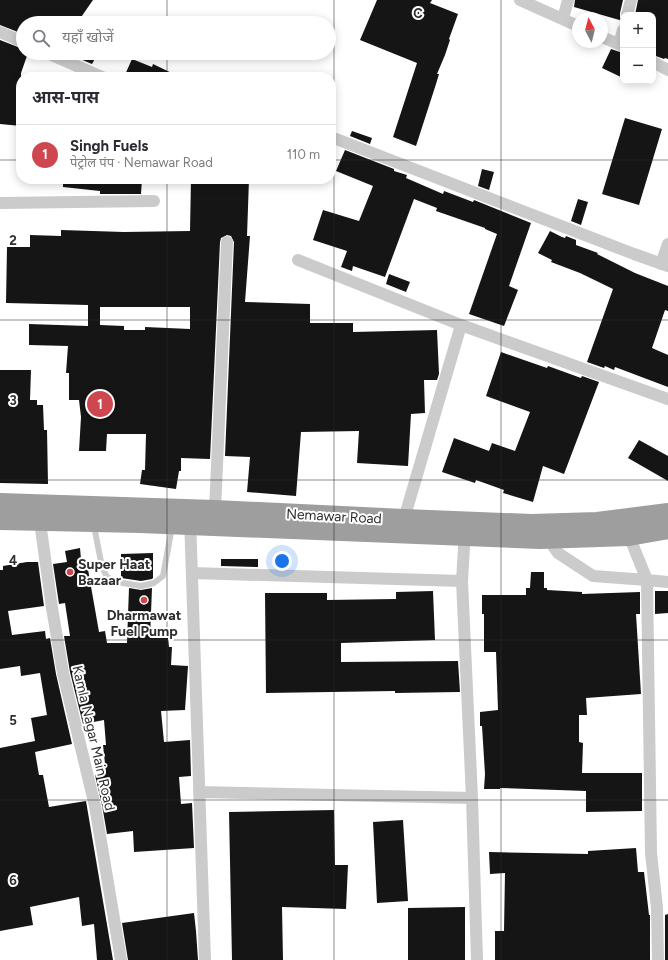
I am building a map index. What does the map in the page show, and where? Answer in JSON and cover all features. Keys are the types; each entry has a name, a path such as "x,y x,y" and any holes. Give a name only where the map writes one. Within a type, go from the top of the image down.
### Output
{"highway":[{"name":"Nemawar Road","path":"0,503 184,519 547,531 597,522 625,527 668,529"},
{"name":"Nemawar Road","path":"0,520 94,522 184,519 215,510 404,519 465,529"},
{"name":"Nemawar Road","path":"625,527 668,512"}],"street":[{"path":"520,0 572,23"},
{"path":"563,19 568,0"},
{"path":"628,12 630,0"},
{"path":"0,32 16,39"},
{"path":"608,40 620,45"},
{"path":"63,60 91,72"},
{"path":"656,64 668,70"},
{"path":"336,140 665,265 668,244"},
{"path":"0,203 154,201"},
{"path":"215,510 227,242"},
{"path":"298,260 461,324 668,399"},
{"path":"404,519 461,324"},
{"path":"184,519 192,573 205,960"},
{"name":"Kamla Nagar Main Road","path":"40,522 63,673 95,806 121,960"},
{"path":"625,527 647,580 651,853 662,907 658,960"},
{"path":"465,529 462,581 472,798 477,960"},
{"path":"547,531 558,553 593,576 668,582"},
{"path":"192,573 462,581"},
{"path":"199,792 472,798"}],"lane":[{"path":"94,522 102,566 108,577 117,582 141,586 154,583 163,576 184,519"}],"building":[{"path":"0,0 93,0 82,16 16,16 16,31 0,25"},
{"path":"377,0 432,0 430,3 458,14 445,55 437,74 439,74 416,146 393,137 417,63 360,40"},
{"path":"575,0 623,0 620,20 608,17 608,12 592,12 574,7"},
{"path":"638,0 668,0 668,59 656,56 656,12 636,12"},
{"path":"0,40 16,46 16,60 26,60 21,72 16,72 16,126 0,124"},
{"path":"611,49 620,52 620,77 602,68"},
{"path":"83,60 94,60 92,64"},
{"path":"132,60 134,60 152,67 153,64 170,72 126,72"},
{"path":"625,118 662,129 639,205 602,194"},
{"path":"352,131 372,138 370,144 350,136"},
{"path":"345,150 394,169 394,171 407,175 406,178 443,194 444,191 473,202 474,200 531,223 509,286 518,290 504,326 469,314 497,234 485,228 436,211 437,208 414,199 385,277 353,266 352,271 341,267 347,251 313,240 323,210 359,221 373,186 336,171"},
{"path":"482,169 494,172 489,190 478,186"},
{"path":"63,184 142,184 141,194 100,194 100,191 63,187"},
{"path":"191,184 249,184 247,236 250,236 245,302 310,304 310,323 353,323 353,332 437,330 439,374 437,380 424,380 425,413 411,414 408,466 357,463 359,431 301,432 296,496 247,492 250,457 225,456 234,242 231,236 227,235 221,238 220,242 210,459 181,458 181,471 179,471 176,489 140,484 142,470 145,470 146,434 107,434 106,451 79,451 81,417 79,400 69,400 69,373 66,373 68,346 29,345 29,324 88,326 88,305 6,303 7,247 30,247 30,235 61,236 61,230 124,232 190,231","holes":["100,307 190,307 190,329 145,327 145,330 124,330 124,326 100,325"]},
{"path":"578,199 588,202 581,225 571,221"},
{"path":"550,231 562,237 565,238 566,236 576,240 576,245 598,253 597,254 635,273 668,286 668,311 665,310 652,348 668,355 668,387 615,367 614,370 605,366 604,368 587,362 613,289 580,273 551,262 552,260 538,253"},
{"path":"389,274 410,282 406,292 386,284"},
{"path":"501,352 547,368 548,366 581,378 582,376 599,382 564,474 543,466 533,502 503,493 504,490 476,480 475,483 442,472 454,438 489,451 492,443 515,451 530,412 486,396"},
{"path":"0,370 31,370 30,400 37,400 37,405 43,405 44,430 47,430 48,484 0,483"},
{"path":"639,440 668,456 668,481 628,458"},
{"path":"80,548 81,559 86,558 99,632 105,631 107,643 127,643 129,588 141,590 152,588 150,638 168,637 169,647 172,647 171,665 188,666 185,710 161,711 164,742 190,740 191,776 179,777 181,804 192,803 194,848 134,852 133,831 107,834 95,775 106,773 103,745 106,745 104,720 83,724 70,672 64,636 70,636 65,603 59,604 53,564 67,562 65,551"},
{"path":"153,553 152,579 141,581 121,578 121,554"},
{"path":"221,559 258,559 258,567 221,566"},
{"path":"27,562 38,562 44,606 8,611 12,635 45,631 46,639 50,638 56,674 72,744 35,752 39,775 43,775 49,807 86,801 113,960 97,960 94,924 82,926 79,897 30,907 33,925 0,931 0,748 35,741 31,718 47,715 40,673 21,676 20,666 0,669 0,570 3,570 3,566"},
{"path":"531,572 544,572 544,588 547,588 547,590 582,592 582,594 640,592 640,614 636,614 641,694 586,698 587,715 579,715 579,742 583,743 582,773 642,773 642,811 586,812 586,791 500,788 484,789 485,774 480,712 498,710 496,652 484,652 484,614 482,614 482,595 526,595 526,588 530,588"},
{"path":"433,591 435,640 341,643 341,662 458,661 460,692 395,693 395,691 266,693 265,593 327,593 327,600 396,599 396,592"},
{"path":"655,591 668,591 668,613 655,614"},
{"path":"334,810 335,865 348,865 346,909 282,907 283,960 232,960 229,812"},
{"path":"403,820 408,901 377,903 373,822"},
{"path":"636,848 638,872 644,872 650,915 650,960 495,960 495,931 504,931 505,873 490,874 489,852 588,854 588,851"},
{"path":"465,907 465,960 408,960 408,908"},
{"path":"194,913 198,960 128,960 122,923"},
{"path":"668,914 668,960 665,960 665,915"}],"place":[{"name":"Singh Fuels","path":"100,404"},
{"name":"Super Haat Bazaar","path":"70,572"},
{"name":"Dharmawat Fuel Pump","path":"144,600"}]}
